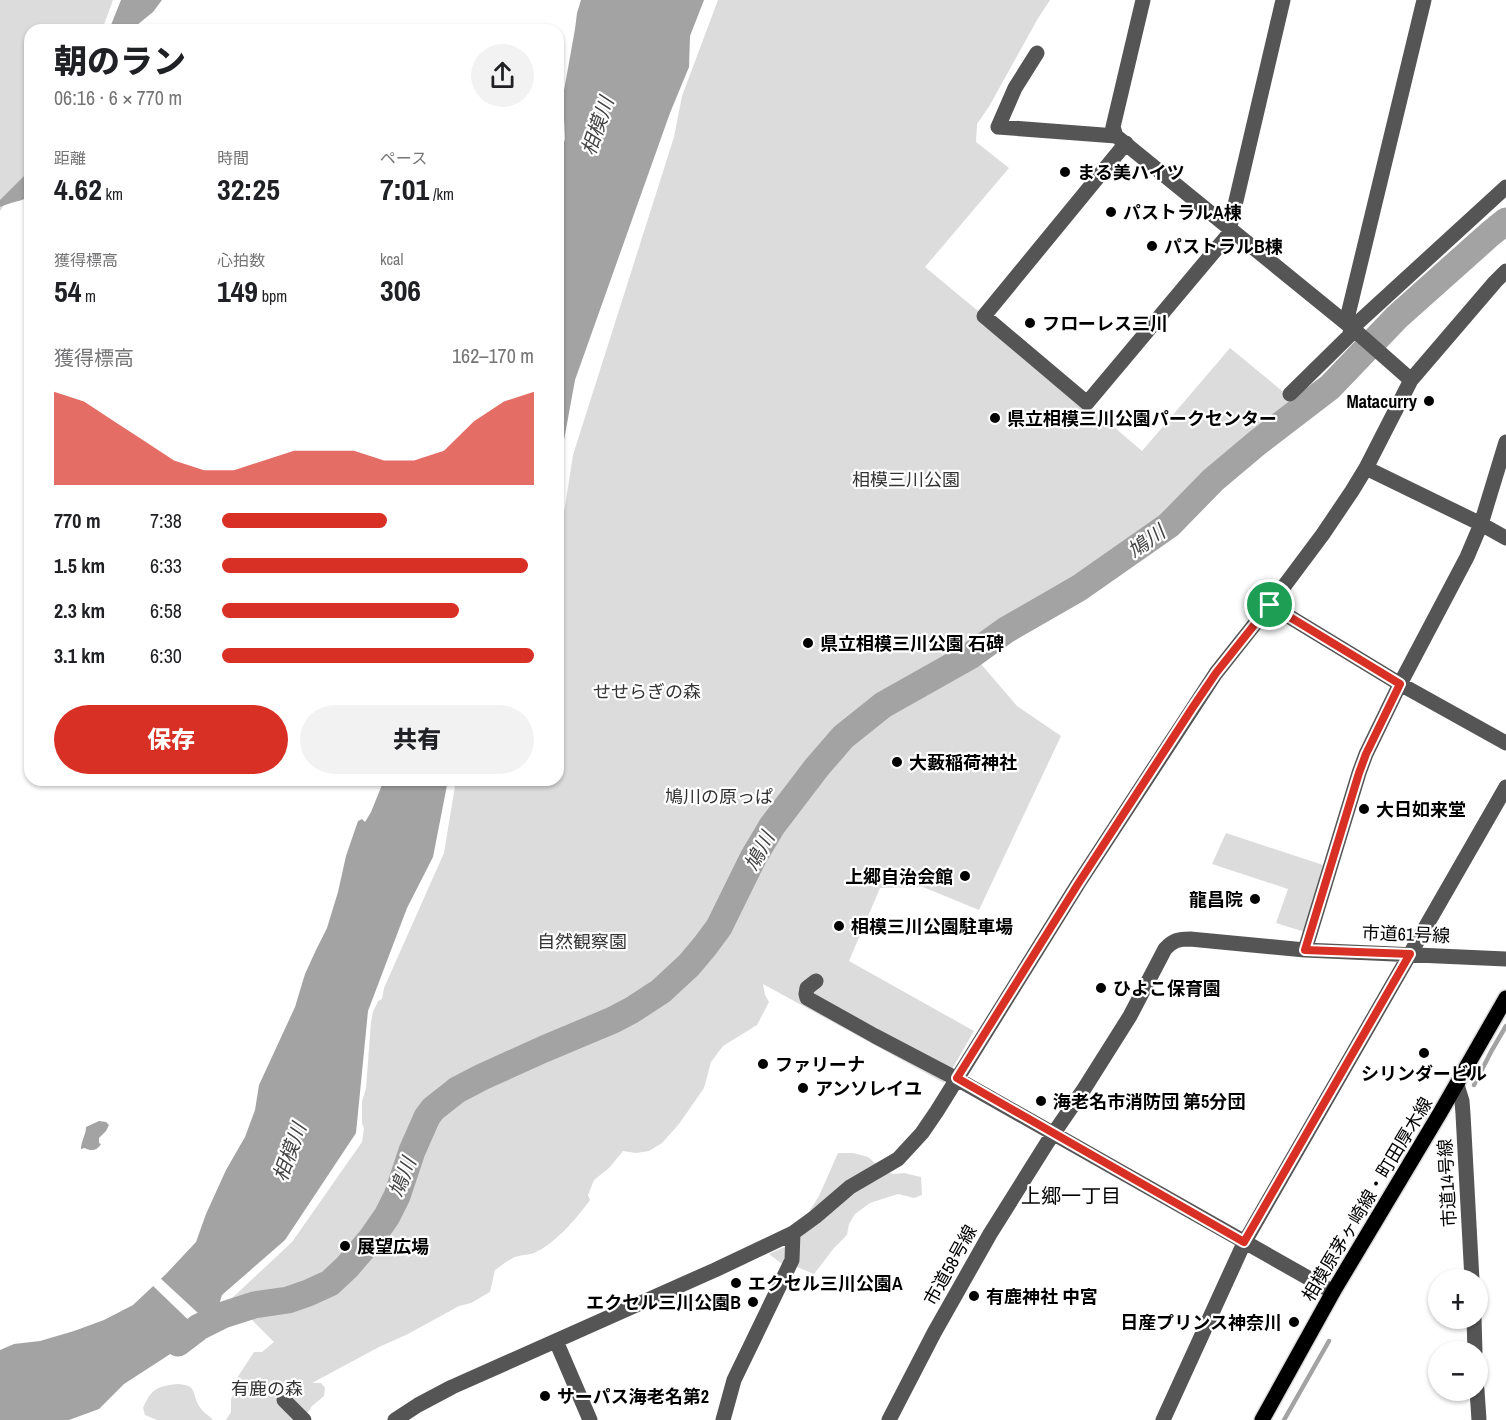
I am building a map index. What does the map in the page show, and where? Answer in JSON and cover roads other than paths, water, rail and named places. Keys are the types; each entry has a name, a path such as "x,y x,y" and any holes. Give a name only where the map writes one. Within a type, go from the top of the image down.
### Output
{"main road":[{"name":"相模原茅ヶ崎線・町田厚木線","path":"1262,1420 1333,1292 1457,1085 1506,998"}],"street":[{"path":"1143,0 1113,127 1121,140 1352,328 1411,380"},
{"path":"1121,140 984,316 1087,403 1228,236 1283,0"},
{"path":"1290,394 1349,336 1352,328 1424,0"},
{"path":"1036,52 1015,88 998,127 1121,140"},
{"path":"1352,328 1506,187"},
{"path":"395,1420 418,1405 452,1388 793,1233 850,1187 898,1159 922,1133 1078,884 1216,673 1270,605 1352,491 1411,380 1506,271"},
{"path":"1305,950 1366,754 1400,684 1467,558 1481,524 1506,442"},
{"path":"1366,468 1506,538"},
{"path":"1270,605 1400,684 1506,742"},
{"path":"1163,1420 1244,1242 1506,787"},
{"name":"市道61号線","path":"1053,1134 1130,1016 1171,942 1190,939 1305,950 1506,959"},
{"path":"816,981 807,988 807,998 957,1078 1333,1292"},
{"name":"市道14号線","path":"1457,1085 1462,1101 1471,1269"},
{"name":"市道58号線","path":"889,1420 934,1333 990,1234 1053,1134"},
{"path":"723,1420 734,1380 792,1260 793,1233"},
{"path":"556,1341 590,1420"},
{"path":"284,1400 304,1420"},
{"path":"1478,1401 1479,1420"}],"water":[{"path":"121,0 162,0 153,12 138,24 111,24"},
{"name":"相模川","path":"581,0 704,0 690,36 689,67 670,113 575,380 564,440 564,90"},
{"path":"24,176 24,199 0,207 0,200"},
{"name":"相模川","path":"382,786 447,786 433,857 407,908 368,1011 356,1133 285,1240 222,1295 216,1314 198,1336 124,1384 99,1409 69,1420 0,1420 0,1350 14,1344 40,1341 74,1331 104,1320 133,1305 196,1242 226,1170 245,1137 255,1110 259,1085 295,1007 305,974 327,928 358,821 362,819 365,822"},
{"path":"99,1121 109,1125 99,1138 100,1146 94,1150 81,1149 86,1127"}],"waterway":[{"name":"鳩川","path":"178,1343 199,1327 223,1315 254,1305 288,1300 330,1283 371,1239 387,1216 397,1196 412,1151 433,1109 457,1090 482,1077 613,1020 661,991 689,965 719,927 753,858 772,826 843,737 883,705 970,656 1006,630 1079,588 1169,525 1213,480 1330,387 1397,317 1506,221"},
{"path":"1474,1085 1506,1026"},
{"path":"1284,1420 1329,1341"}],"place":[{"name":"まる美ハイツ","path":"1065,172"},
{"name":"パストラルA棟","path":"1111,212"},
{"name":"パストラルB棟","path":"1152,246"},
{"name":"フローレス三川","path":"1030,323"},
{"name":"Matacurry","path":"1429,401"},
{"name":"県立相模三川公園パークセンター","path":"995,418"},
{"name":"県立相模三川公園 石碑","path":"808,643"},
{"name":"大藪稲荷神社","path":"897,762"},
{"name":"大日如来堂","path":"1364,809"},
{"name":"上郷自治会館","path":"965,876"},
{"name":"龍昌院","path":"1255,899"},
{"name":"相模三川公園駐車場","path":"839,926"},
{"name":"ひよこ保育園","path":"1101,988"},
{"name":"シリンダービル","path":"1424,1053"},
{"name":"ファリーナ","path":"763,1064"},
{"name":"アンソレイユ","path":"803,1088"},
{"name":"海老名市消防団 第5分団","path":"1041,1101"},
{"name":"展望広場","path":"345,1246"},
{"name":"エクセル三川公園A","path":"736,1283"},
{"name":"有鹿神社 中宮","path":"974,1296"},
{"name":"エクセル三川公園B","path":"753,1302"},
{"name":"日産プリンス神奈川","path":"1294,1322"},
{"name":"サーパス海老名第2","path":"545,1396"}],"district":[{"name":"上郷一丁目","path":"1071,1195"}],"park label":[{"name":"相模三川公園","path":"906,479"},
{"name":"せせらぎの森","path":"647,691"},
{"name":"鳩川の原っぱ","path":"719,796"},
{"name":"自然観察園","path":"582,941"},
{"name":"有鹿の森","path":"267,1388"}]}
